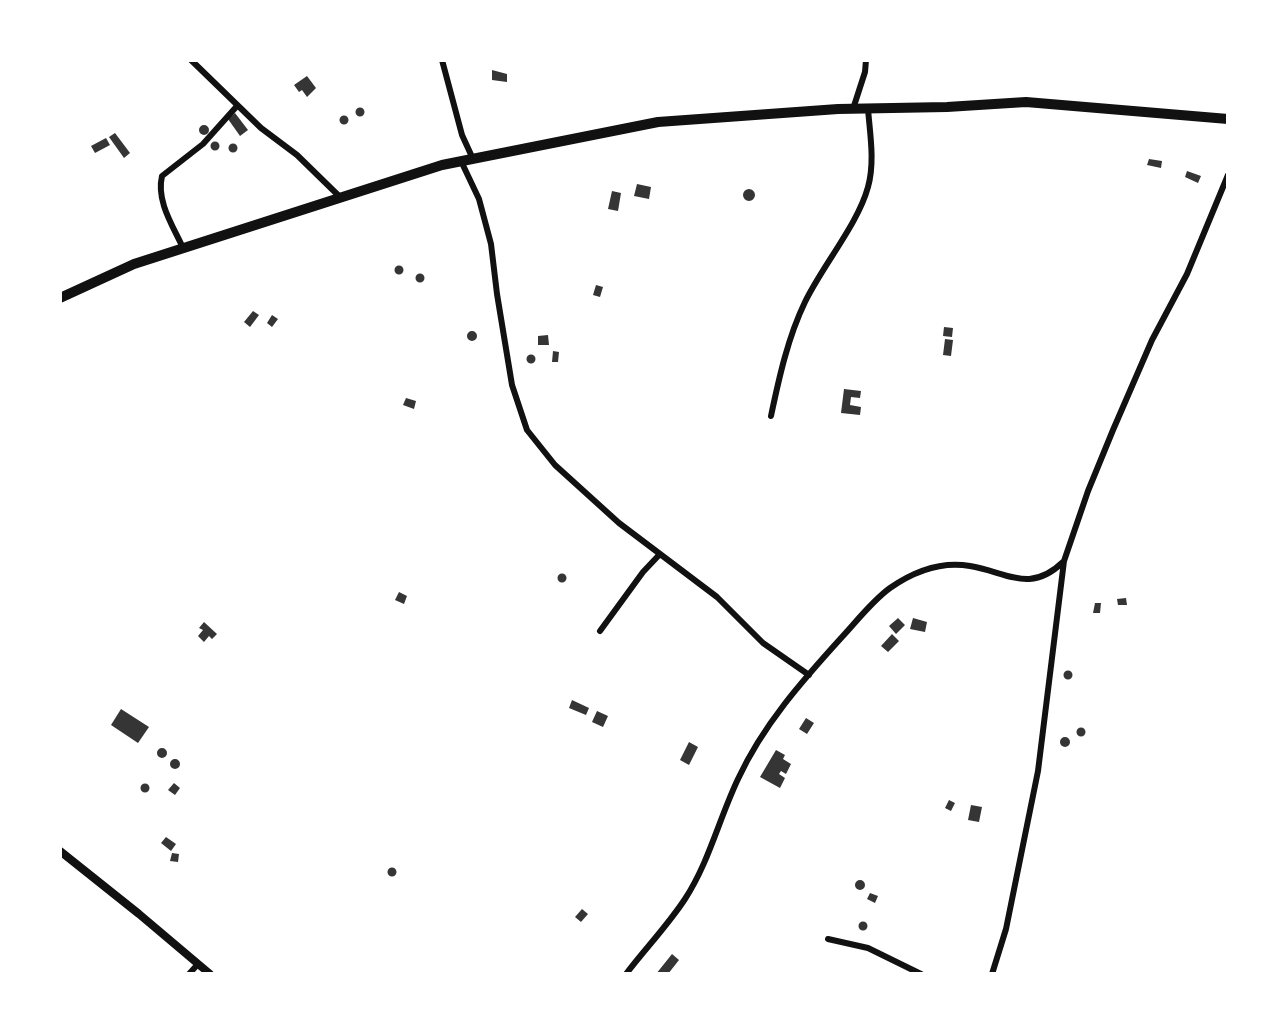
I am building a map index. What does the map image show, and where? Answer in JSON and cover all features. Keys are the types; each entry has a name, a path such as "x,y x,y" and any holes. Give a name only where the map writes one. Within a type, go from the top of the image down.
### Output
{"highway":[{"path":"60,298 134,264 442,165 658,122 853,109 1026,102 1228,119"}],"street":[{"path":"191,60 237,106 261,128 297,154 340,197"},
{"path":"442,60 462,135 473,159"},
{"path":"853,109 865,72 866,60"},
{"path":"183,248 164,207 160,188 162,176 203,144 237,106"},
{"path":"771,416 787,353 804,305 818,276 852,222 869,184 871,139 868,109"},
{"path":"461,161 479,199 491,244 512,385 527,430 555,465 619,523 717,597 764,643 809,675"},
{"path":"992,974 1006,929 1038,771 1064,561 1088,491 1113,430 1152,340 1187,274 1228,175"},
{"path":"600,632 643,572 660,555"},
{"path":"626,974 685,900 707,860 738,779 765,731 786,700 887,590 908,577 934,566 970,566 1010,578 1028,579 1055,570 1064,561"},
{"path":"60,851 210,974"},
{"path":"828,939 868,948 921,974"},
{"path":"189,974 198,963"}],"building":[{"path":"492,70 507,74 507,82 492,80"},
{"path":"307,76 316,88 307,97 294,85"},
{"path":"360,107 365,112 360,117 355,112"},
{"path":"235,113 248,130 240,136 228,119"},
{"path":"344,116 348,120 344,124 340,120"},
{"path":"204,125 208,126 208,134 204,135 200,134 199,130 200,126"},
{"path":"115,133 130,153 124,158 109,137"},
{"path":"106,138 110,145 95,153 91,146"},
{"path":"215,141 220,146 215,151 210,146"},
{"path":"233,143 238,148 233,153 228,148"},
{"path":"1149,159 1162,161 1161,168 1147,165"},
{"path":"1187,171 1201,176 1198,183 1185,177"},
{"path":"637,184 651,187 649,199 634,196"},
{"path":"749,189 755,195 749,201 743,195"},
{"path":"612,191 621,193 618,211 608,209"},
{"path":"399,266 403,270 399,274 395,270"},
{"path":"420,273 425,278 420,283 415,278"},
{"path":"596,285 603,287 600,297 593,295"},
{"path":"253,311 259,315 250,327 244,322"},
{"path":"272,315 278,319 272,327 267,323"},
{"path":"944,327 953,328 952,337 943,336"},
{"path":"472,331 476,332 476,340 472,341 468,340 467,336 468,332"},
{"path":"548,335 549,345 538,345 538,336"},
{"path":"945,339 953,340 951,356 943,355"},
{"path":"553,351 559,352 558,362 552,362"},
{"path":"531,354 536,359 531,364 526,359"},
{"path":"844,389 861,391 860,398 851,397 850,405 861,407 860,415 841,413"},
{"path":"406,398 416,401 414,409 403,405"},
{"path":"562,573 567,578 562,583 557,578"},
{"path":"399,592 407,596 404,604 395,600"},
{"path":"1126,598 1127,605 1118,605 1117,599"},
{"path":"1095,603 1101,603 1100,613 1093,613"},
{"path":"898,618 905,625 896,634 889,626"},
{"path":"913,618 927,622 925,632 910,629"},
{"path":"204,622 217,634 212,639 209,636 204,642 198,636 203,630 199,628"},
{"path":"892,634 899,641 888,652 881,646"},
{"path":"1068,671 1072,675 1068,679 1064,675"},
{"path":"572,700 589,708 586,715 569,708"},
{"path":"121,709 149,727 138,743 111,725"},
{"path":"597,711 608,716 603,727 592,722"},
{"path":"806,718 814,723 807,734 799,729"},
{"path":"1081,728 1085,732 1081,736 1077,732"},
{"path":"1065,737 1070,742 1065,747 1060,742"},
{"path":"689,742 698,747 689,765 680,760"},
{"path":"162,748 167,753 162,758 157,753"},
{"path":"776,750 785,755 783,759 791,764 786,774 781,771 779,774 785,778 780,788 760,777"},
{"path":"175,759 180,764 175,769 170,764"},
{"path":"145,783 150,788 145,793 140,788"},
{"path":"174,783 180,788 175,795 168,790"},
{"path":"949,800 955,803 951,811 945,808"},
{"path":"971,805 982,807 979,822 968,820"},
{"path":"166,837 176,844 171,851 161,843"},
{"path":"172,853 179,854 178,862 170,861"},
{"path":"392,867 397,872 392,877 387,872"},
{"path":"860,880 865,885 860,890 855,885"},
{"path":"870,893 878,896 875,903 867,899"},
{"path":"582,909 588,914 581,922 575,917"},
{"path":"863,922 867,926 863,930 859,926"},
{"path":"672,954 679,960 668,974 656,974"}]}
